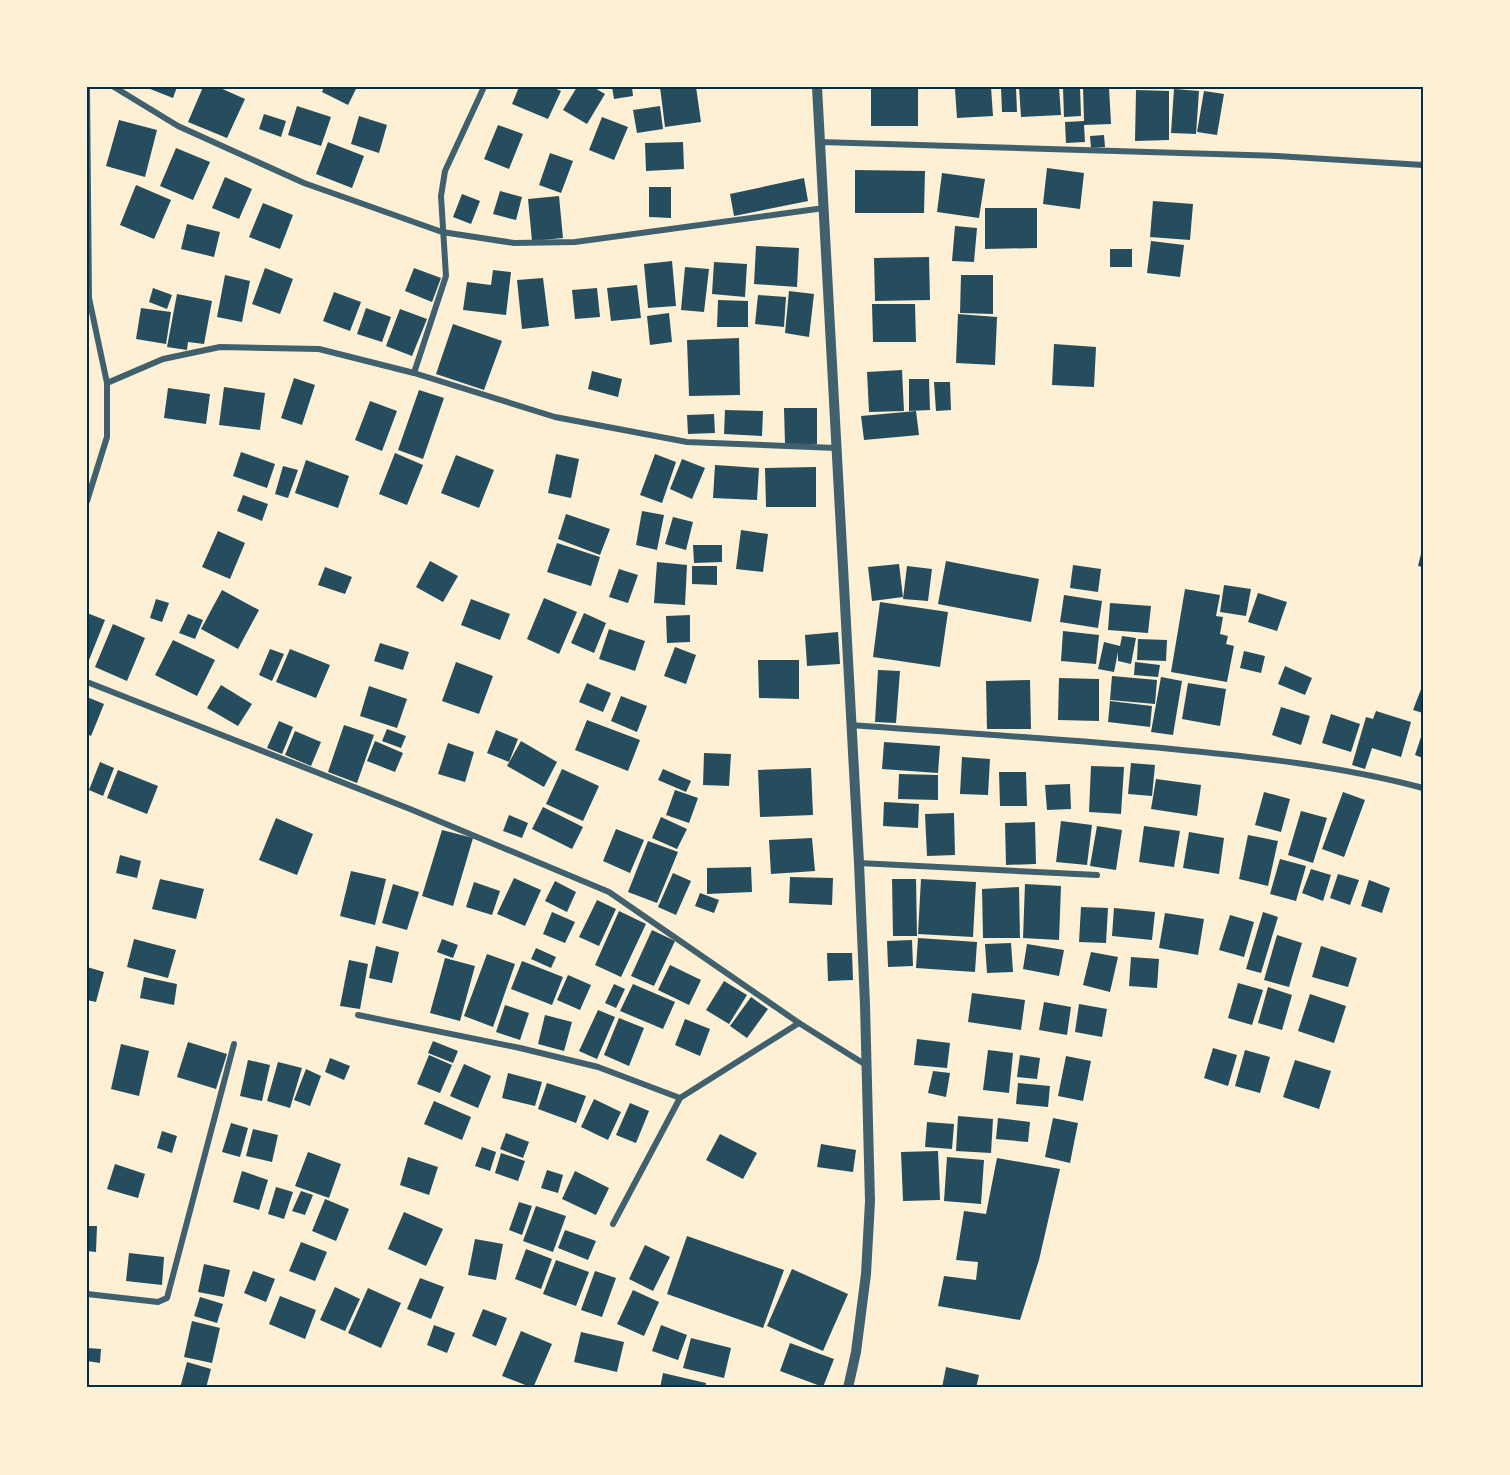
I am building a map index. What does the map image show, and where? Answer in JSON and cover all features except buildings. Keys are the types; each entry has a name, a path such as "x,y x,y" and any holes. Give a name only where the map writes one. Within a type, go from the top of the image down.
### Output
{"street":[{"path":"87,87 89,298 107,383 107,437 87,501"},
{"path":"114,87 178,126 304,183 442,232 514,243 575,242 824,208"},
{"path":"414,373 446,276 441,196 445,171 484,87"},
{"path":"817,87 859,862 870,1201 866,1274 858,1341 848,1388"},
{"path":"820,142 1277,156 1423,165"},
{"path":"107,383 163,359 220,347 319,349 414,373 555,417 687,442 836,448"},
{"path":"87,682 410,809 609,892 799,1023 866,1065"},
{"path":"850,725 1137,746 1264,758 1397,781 1423,788"},
{"path":"859,862 1097,875"},
{"path":"358,1015 520,1048 598,1067 680,1098"},
{"path":"613,1224 680,1098 799,1023"},
{"path":"87,1294 158,1302 167,1298 234,1044"}]}
